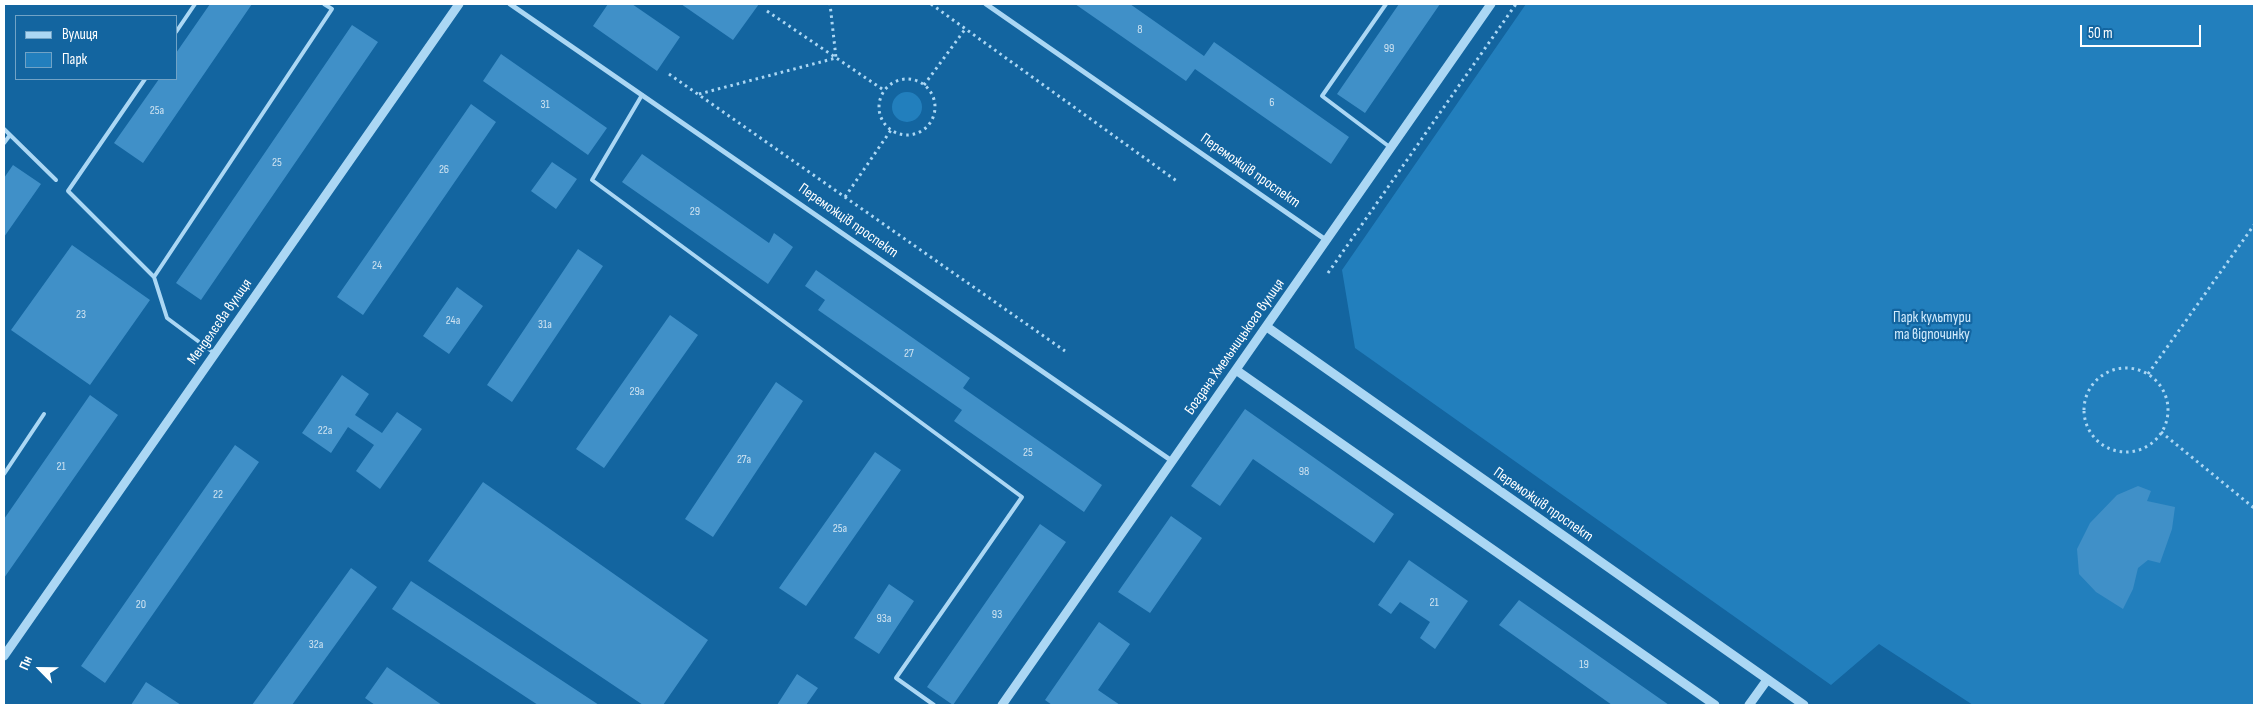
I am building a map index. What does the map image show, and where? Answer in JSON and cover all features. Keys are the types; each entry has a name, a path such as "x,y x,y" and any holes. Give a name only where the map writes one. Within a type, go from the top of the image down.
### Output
{"street":[{"name":"Менделєєва вулиця","path":"4,656 459,4"},
{"name":"Переможців проспект","path":"510,4 1172,461"},
{"name":"Переможців проспект","path":"986,4 1326,240"},
{"name":"Богдана Хмельницького вулиця","path":"1002,705 1491,4"},
{"name":"Переможців проспект","path":"1267,327 1804,705"},
{"path":"1236,370 1715,705"},
{"path":"1749,705 1767,680"}],"lane":[{"path":"178,29 196,4"},
{"path":"154,277 332,10 324,4"},
{"path":"1386,4 1322,96 1391,148"},
{"path":"143,80 68,191 154,277 167,318 215,354"},
{"path":"642,95 592,180 1022,496 896,678 934,705"},
{"path":"4,129 56,180"},
{"path":"4,144 10,135"},
{"path":"4,474 44,414"}],"path":[{"path":"830,4 836,58"},
{"path":"931,4 1178,182"},
{"path":"1328,273 1516,4"},
{"path":"767,11 885,91"},
{"path":"924,86 966,28"},
{"path":"698,94 836,58"},
{"path":"670,74 1065,351"},
{"path":"909,80 924,86 932,95 935,104 935,114 931,122 916,134 899,134 892,130 881,116 880,108 885,91 891,85 900,81 909,80"},
{"path":"845,197 892,130"},
{"path":"2148,374 2254,225"},
{"path":"2127,368 2140,370 2148,374 2161,387 2167,400 2167,415 2160,432 2155,440 2143,448 2129,452 2115,450 2102,444 2092,435 2086,423 2084,410 2086,397 2092,385 2102,375 2113,369 2127,368"},
{"path":"2160,432 2254,508"}],"green space":[{"name":"Парк культури та відпочинку","path":"1526,4 2254,4 2254,705 1973,705 1879,644 1831,685 1355,348 1342,270"},
{"path":"907,92 913,93 921,101 921,113 913,121 907,122 901,121 893,113 892,107 893,101 901,93"}],"building":[{"path":"210,4 252,4 143,163 114,143 158,80 178,80 178,50"},
{"path":"608,4 632,4 680,37 657,71 593,26"},
{"path":"681,4 759,4 733,40"},
{"path":"1075,4 1130,4 1204,56 1214,42 1349,137 1331,164 1195,69 1186,81"},
{"path":"1399,4 1440,4 1365,113 1337,94"},
{"path":"352,25 378,42 201,300 176,283"},
{"path":"501,54 607,128 588,155 483,81"},
{"path":"471,104 496,122 363,315 337,297"},
{"path":"642,154 769,243 774,233 793,247 768,284 622,182"},
{"path":"552,162 577,179 556,209 531,191"},
{"path":"13,165 41,184 4,237 4,178"},
{"path":"72,245 150,300 90,385 11,330"},
{"path":"578,249 603,266 512,402 487,385"},
{"path":"816,270 970,378 963,388 1102,485 1084,512 954,421 962,410 818,310 825,300 805,286"},
{"path":"457,287 483,306 449,354 423,336"},
{"path":"670,315 698,335 604,468 576,449"},
{"path":"342,375 369,394 355,415 382,433 397,412 422,429 380,489 356,471 374,445 348,427 331,453 302,433"},
{"path":"776,382 803,401 713,537 685,519"},
{"path":"90,395 118,415 4,578 4,519"},
{"path":"1245,409 1394,514 1374,543 1253,459 1220,506 1191,486"},
{"path":"235,445 259,462 105,683 81,666"},
{"path":"875,452 901,470 806,606 779,588"},
{"path":"483,482 708,640 663,705 643,705 428,561"},
{"path":"2138,486 2151,491 2147,501 2175,507 2172,529 2160,563 2148,560 2138,568 2133,589 2123,609 2096,592 2079,574 2077,549 2090,523 2117,495"},
{"path":"1171,516 1202,538 1150,613 1118,592"},
{"path":"1040,524 1066,542 953,705 927,687"},
{"path":"1409,560 1468,601 1435,649 1420,638 1430,622 1400,602 1391,614 1378,605"},
{"path":"351,568 377,587 292,705 252,705"},
{"path":"411,581 599,705 538,705 392,609"},
{"path":"889,584 914,601 879,654 854,638"},
{"path":"1519,600 1669,705 1612,705 1499,625"},
{"path":"1099,622 1130,644 1098,690 1120,705 1052,705 1045,700"},
{"path":"387,667 442,705 375,705 365,698"},
{"path":"797,674 818,688 806,705 777,705"},
{"path":"146,682 181,705 131,705"}]}
